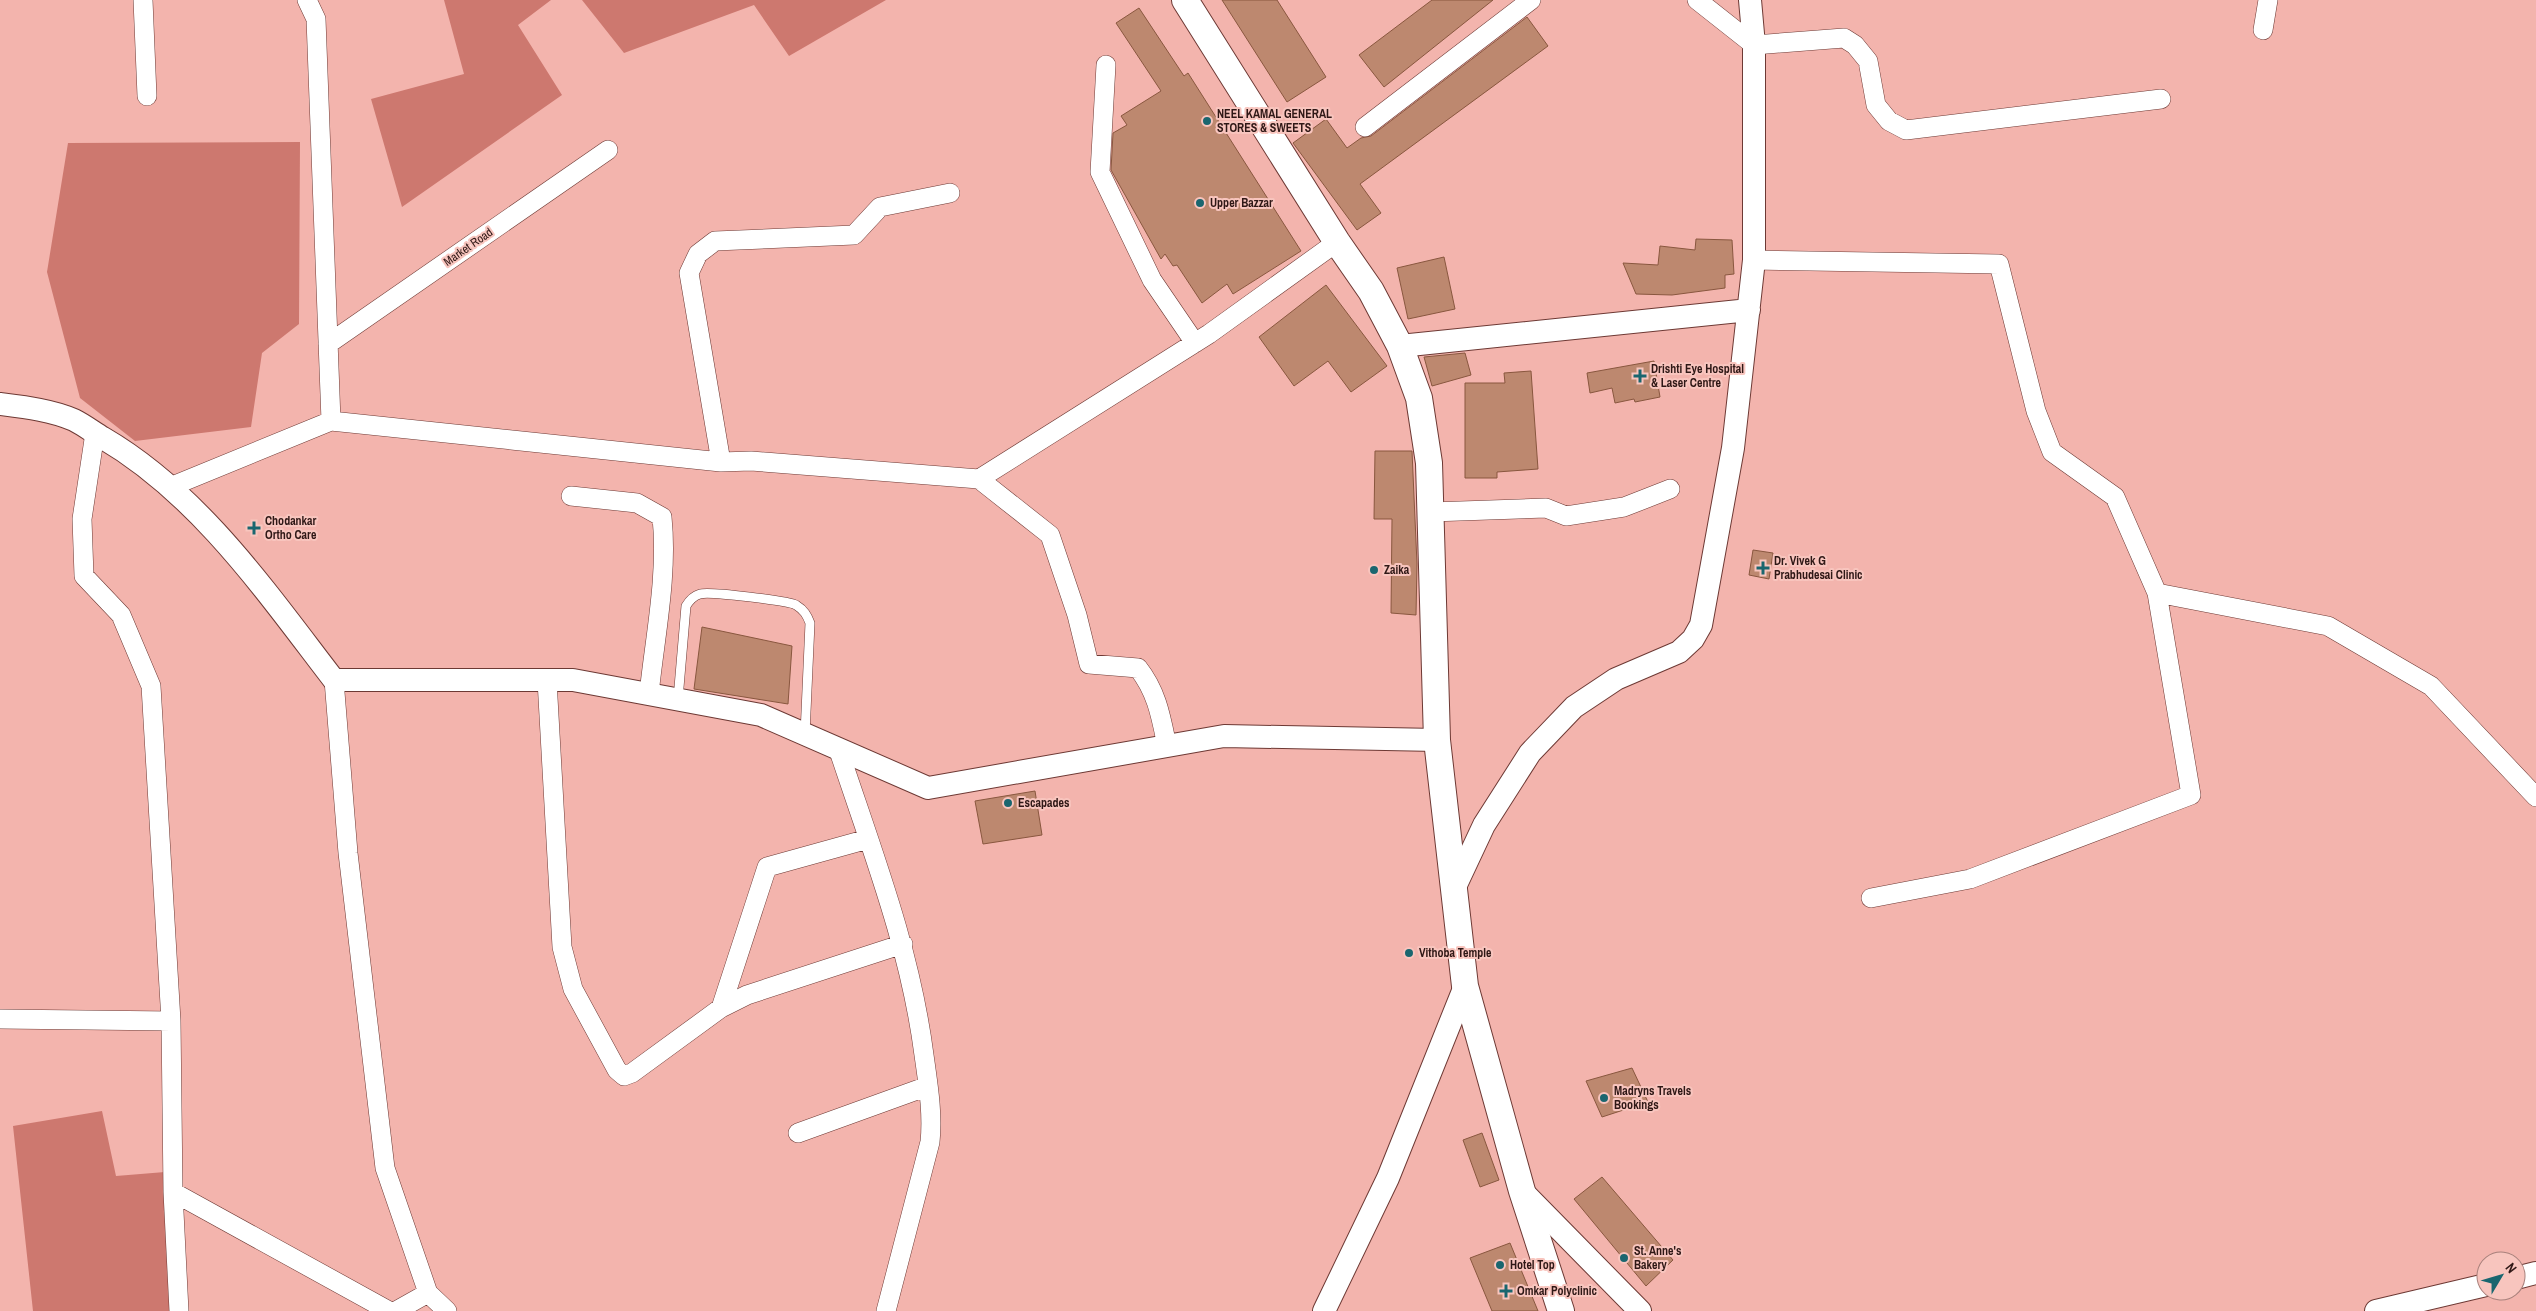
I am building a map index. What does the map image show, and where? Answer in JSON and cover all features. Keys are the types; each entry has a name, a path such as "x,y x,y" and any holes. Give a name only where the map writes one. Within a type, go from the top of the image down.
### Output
{"main road":[{"path":"1185,0 1337,242 1371,291 1400,346 1419,398 1429,463 1436,740 1465,986 1522,1191 1561,1311"}],"street":[{"path":"143,0 147,96"},
{"path":"307,0 316,19 331,421"},
{"path":"1364,127 1531,0"},
{"path":"1697,0 1754,45 1844,38 1855,45 1868,61 1876,105 1889,121 1906,130 2161,99"},
{"path":"1454,889 1484,825 1530,753 1574,707 1616,678 1679,652 1693,639 1701,625 1733,448 1754,260 1754,45 1750,0"},
{"path":"2263,30 2268,0"},
{"path":"1106,65 1100,172 1152,280 1194,343"},
{"name":"Market Road","path":"328,344 608,150"},
{"path":"722,462 689,272 698,254 716,241 854,235 880,207 950,193"},
{"path":"979,479 1194,343 1337,242"},
{"path":"1754,260 1999,264 2036,411 2052,452 2115,497 2157,594 2191,795 1970,879 1871,898"},
{"path":"1400,346 1749,310"},
{"path":"0,404 28,407 74,420 126,451 170,487 250,570 334,680 348,853 385,1168 428,1293 447,1311"},
{"path":"170,487 331,421 722,462 751,461 979,479 1050,536 1077,615 1089,664 1138,668 1148,681 1159,704 1167,746"},
{"path":"94,433 82,518 84,576 121,615 151,686 171,1021 173,1192 179,1311"},
{"path":"1431,512 1546,508 1566,516 1624,507 1670,489"},
{"path":"571,496 637,503 662,517 664,538 662,570 649,694"},
{"path":"2157,594 2328,626 2431,686 2536,797"},
{"path":"334,680 573,680 761,715 928,788 1224,736 1436,740"},
{"path":"547,680 562,947 573,990 617,1070 624,1076 632,1073 721,1008 765,989 903,944"},
{"path":"838,748 903,944 917,1004 932,1126 930,1142 886,1311"},
{"path":"721,1008 767,867 868,839"},
{"path":"1324,1311 1388,1178 1465,986"},
{"path":"0,1019 171,1021"},
{"path":"798,1133 928,1086"},
{"path":"1522,1191 1640,1311"},
{"path":"173,1192 389,1311"},
{"path":"2376,1311 2476,1287"},
{"path":"396,1311 428,1293"}],"lane":[{"path":"678,700 686,606 690,599 700,594 724,595 794,604 805,612 810,623 805,734"}],"shaded area":[{"path":"444,0 551,0 518,25 562,95 402,207 371,99 464,74"},
{"path":"582,0 886,0 789,56 754,5 624,53"},
{"path":"300,142 299,324 262,353 251,427 135,441 80,398 47,272 68,143"},
{"path":"102,1111 116,1176 165,1172 170,1311 33,1311 13,1126"}],"building":[{"path":"1222,0 1277,0 1326,77 1287,102"},
{"path":"1432,0 1493,0 1384,87 1359,55"},
{"name":"Upper Bazzar","path":"1139,8 1184,76 1188,73 1301,251 1233,294 1227,284 1202,303 1177,265 1173,266 1165,254 1161,259 1111,170 1113,133 1127,125 1121,116 1161,91 1116,23"},
{"path":"1527,17 1548,46 1360,184 1381,213 1357,230 1293,143 1326,119 1347,148 1361,138 1371,136"},
{"path":"1696,239 1732,240 1734,274 1725,275 1725,288 1672,295 1636,294 1623,263 1658,265 1660,246 1695,250"},
{"path":"1444,257 1455,309 1408,319 1397,268"},
{"path":"1326,285 1387,366 1351,392 1328,361 1294,386 1259,337"},
{"path":"1465,353 1471,375 1432,386 1424,357"},
{"path":"1654,361 1660,397 1635,402 1634,399 1615,403 1612,388 1590,393 1587,373"},
{"path":"1531,371 1538,469 1497,472 1497,478 1465,478 1465,383 1505,383 1504,373"},
{"path":"1375,451 1412,451 1417,564 1416,615 1391,613 1392,519 1374,519"},
{"path":"1753,550 1773,553 1769,579 1749,575"},
{"path":"702,627 792,646 788,704 694,689"},
{"path":"1035,791 1042,835 983,844 975,801"},
{"path":"1632,1068 1648,1102 1602,1117 1586,1081"},
{"path":"1482,1133 1499,1180 1480,1187 1463,1140"},
{"path":"1602,1177 1673,1260 1646,1286 1574,1199"},
{"path":"1510,1243 1538,1311 1492,1311 1470,1258"}],"place":[{"name":"NEEL KAMAL GENERAL STORES & SWEETS","path":"1207,121"},
{"name":"Upper Bazzar","path":"1200,203"},
{"name":"Drishti Eye Hospital & Laser Centre","path":"1640,376"},
{"name":"Chodankar Ortho Care","path":"254,528"},
{"name":"Dr. Vivek G Prabhudesai Clinic","path":"1763,568"},
{"name":"Zaika","path":"1374,570"},
{"name":"Escapades","path":"1008,803"},
{"name":"Vithoba Temple","path":"1409,953"},
{"name":"Madryns Travels Bookings","path":"1604,1098"},
{"name":"St. Anne's Bakery","path":"1624,1258"},
{"name":"Hotel Top","path":"1500,1265"},
{"name":"Omkar Polyclinic","path":"1506,1291"}]}
